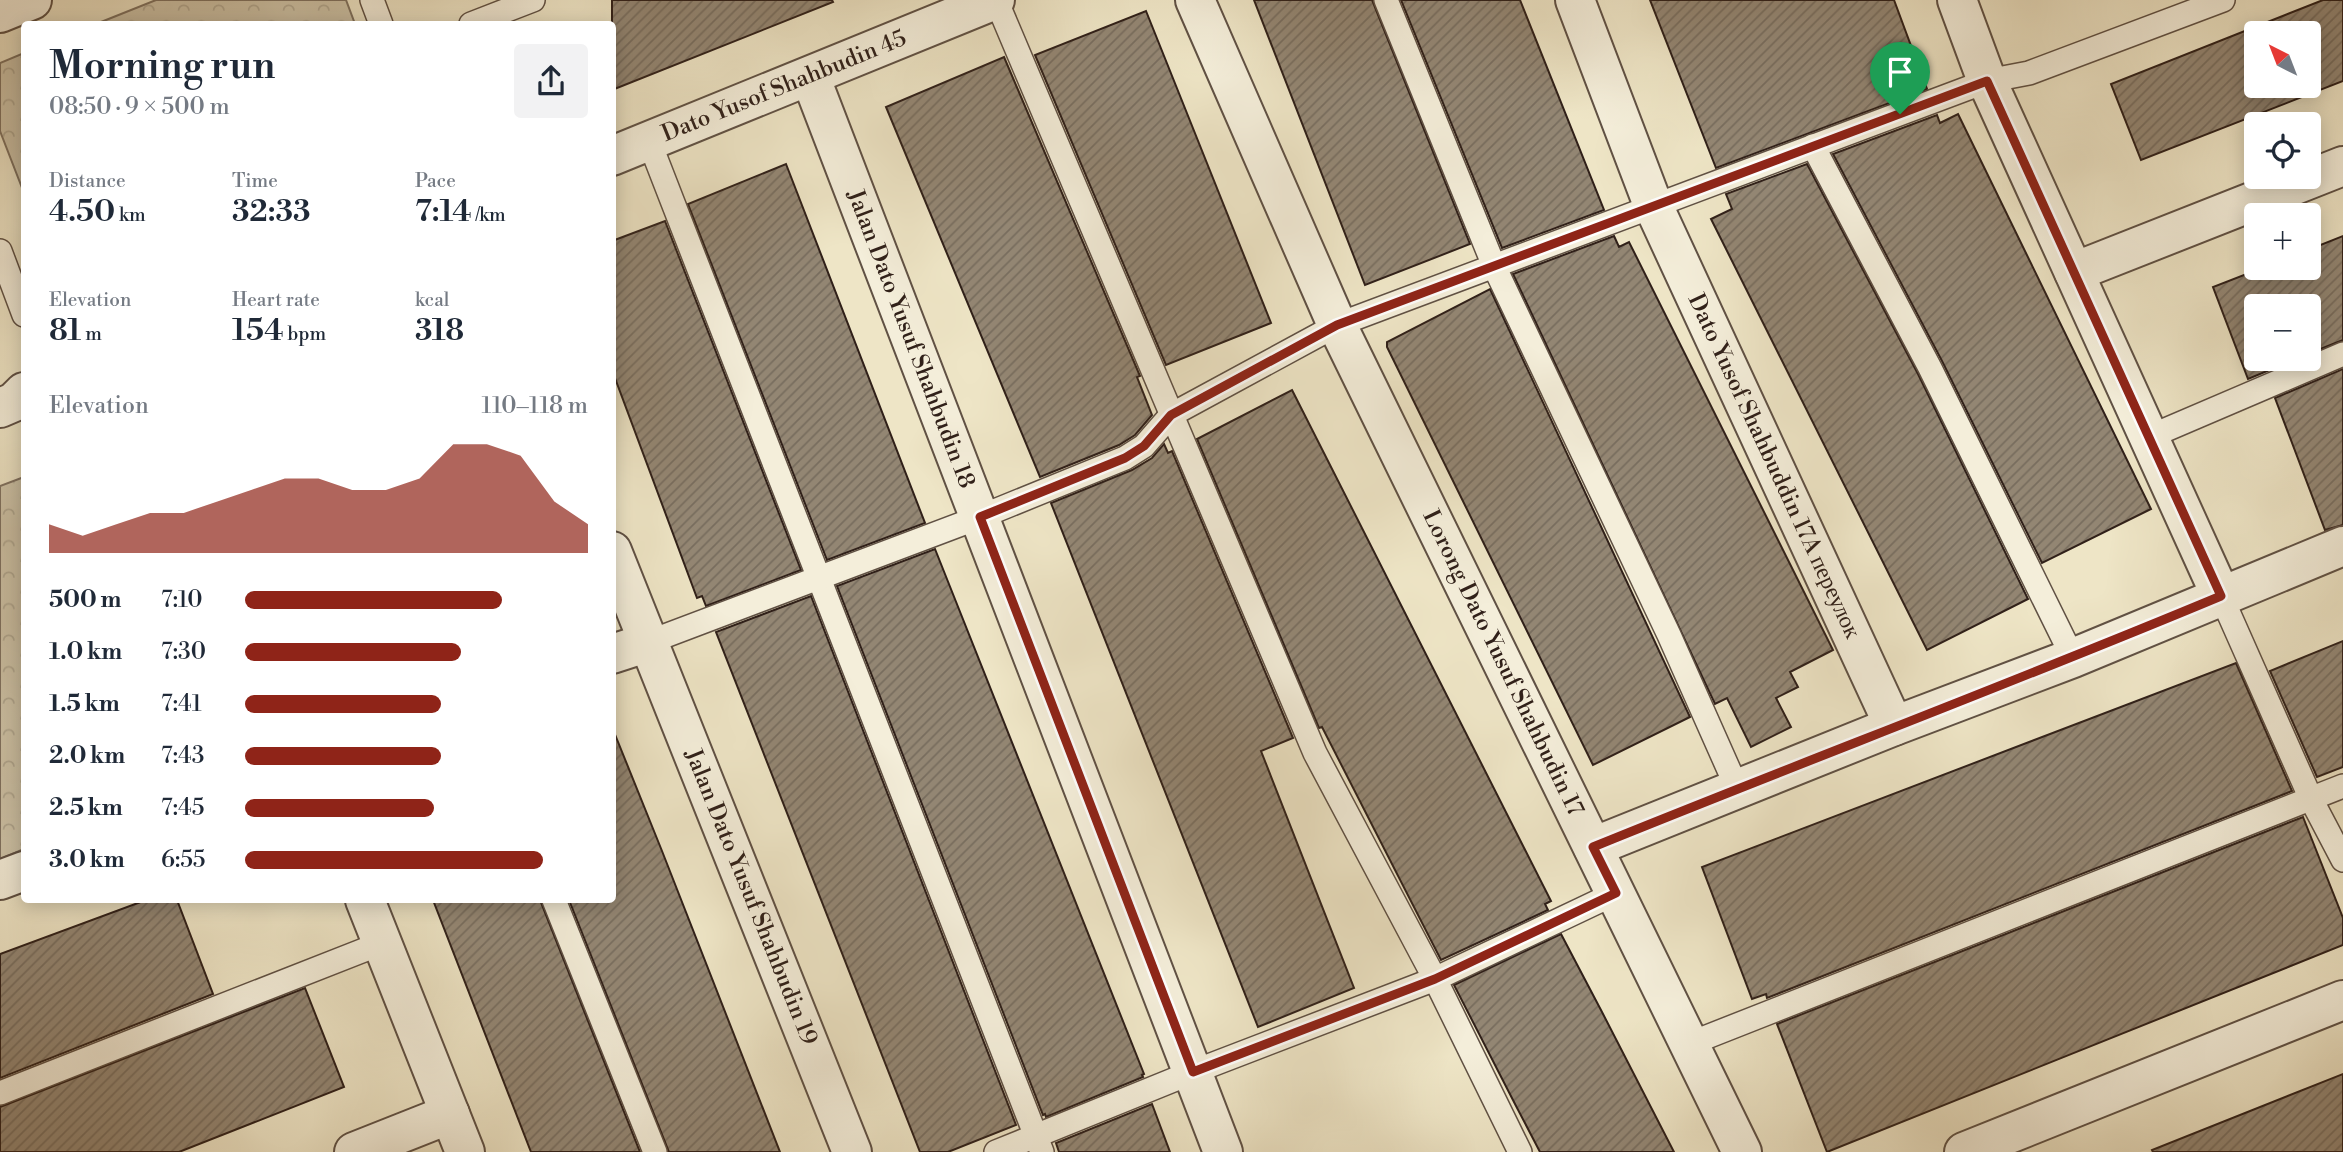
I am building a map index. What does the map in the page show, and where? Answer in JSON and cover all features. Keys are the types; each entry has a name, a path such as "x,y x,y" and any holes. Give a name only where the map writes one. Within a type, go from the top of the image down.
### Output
{"street":[{"path":"0,13 32,0"},
{"name":"Dato Yusof Shahbudin 45","path":"616,154 995,0"},
{"name":"Lorong Dato Yusuf Shahbudin 17","path":"1195,0 1337,325 1742,1152"},
{"name":"Dato Yusof Shahbuddin 17A переулок","path":"1575,0 1653,205 1894,726"},
{"path":"1957,0 1987,81 2221,596"},
{"name":"Jalan Dato Yusuf Shahbudin 18","path":"810,76 1223,1152"},
{"path":"2074,272 2343,166"},
{"path":"0,408 14,402 21,395"},
{"path":"1593,847 1894,726 2073,658 2343,546"},
{"name":"Jalan Dato Yusuf Shahbudin 19","path":"616,561 852,1152"},
{"path":"616,653 649,642"},
{"path":"0,880 21,872"},
{"path":"366,903 465,1152"},
{"path":"1964,1152 2343,999"},
{"path":"354,1152 450,1114"}],"lane":[{"path":"372,0 380,21"},
{"path":"479,21 533,0"},
{"path":"995,0 1315,753 1435,979 1520,1152"},
{"path":"1386,0 1494,266 1669,635 1737,788"},
{"path":"649,642 980,517 1125,458 1144,446 1171,415 1337,325 1987,81 2029,73 2223,0"},
{"path":"649,141 1039,1144"},
{"path":"1813,146 1930,369 2073,658"},
{"path":"0,251 21,308"},
{"path":"2149,437 2343,354"},
{"path":"2221,596 2311,799 2343,860"},
{"path":"1689,1044 2343,786"},
{"path":"996,1152 1039,1144 1193,1072 1435,979 1616,893"},
{"path":"555,903 655,1152"},
{"path":"0,1093 382,943"}],"green space":[{"path":"156,0 346,0 354,21 104,21"},
{"path":"21,54 21,185 0,131 0,63"},
{"path":"21,478 21,850 0,859 0,486"}],"building":[{"path":"612,0 833,2 616,88 616,21 612,21"},
{"path":"1254,0 1372,0 1470,244 1365,285"},
{"path":"1401,0 1520,0 1604,210 1502,248"},
{"path":"1650,0 1894,0 1927,89 1716,168"},
{"path":"2323,0 2343,0 2343,81 2321,90 2321,21 2270,21"},
{"path":"1146,11 1271,323 1166,365 1035,55"},
{"path":"2244,31 2244,98 2300,98 2264,112 2244,112 2244,120 2141,160 2111,84"},
{"path":"1004,57 1140,376 1137,377 1152,415 1135,435 1119,445 1040,477 886,107"},
{"path":"1958,114 2151,509 2042,563 1942,361 1833,154 1937,115 1940,123"},
{"path":"786,164 925,523 827,560 688,204"},
{"path":"1807,164 1918,374 2028,599 1927,650 1711,219 1732,209 1726,194"},
{"path":"665,221 801,570 706,606 702,596 697,598 616,381 616,239"},
{"path":"1614,236 1619,247 1629,242 1833,650 1790,672 1798,687 1776,698 1791,727 1751,747 1727,698 1715,704 1513,274"},
{"path":"2343,236 2343,340 2321,349 2321,294 2244,294 2244,368 2213,287 2244,275 2244,280 2321,280 2321,245"},
{"path":"1490,289 1690,717 1593,765 1387,347 1387,342"},
{"path":"2343,369 2343,525 2325,530 2275,398"},
{"path":"2245,371 2267,371 2248,379"},
{"path":"1292,390 1551,901 1545,904 1548,910 1441,960 1322,727 1319,728 1197,439"},
{"path":"1164,444 1168,453 1172,451 1293,738 1261,751 1354,988 1258,1027 1051,503 1132,470 1152,458"},
{"path":"935,549 1144,1074 1143,1077 1046,1117 837,586"},
{"path":"811,596 1016,1125 948,1152 920,1152 716,632"},
{"path":"2343,641 2343,767 2317,777 2270,671"},
{"path":"2236,663 2292,791 1767,998 1766,994 1752,999 1702,867"},
{"path":"616,737 780,1152 669,1152 570,903 616,903"},
{"path":"2303,817 2343,918 2343,945 1827,1152 1777,1024"},
{"path":"138,903 178,903 213,994 0,1078 0,954"},
{"path":"434,903 541,903 640,1152 531,1152"},
{"path":"1561,934 1674,1152 1540,1152 1515,1104 1454,985"},
{"path":"305,988 344,1087 179,1152 0,1152 0,1107"},
{"path":"2343,1074 2343,1152 2152,1150"},
{"path":"1152,1104 1170,1152 1059,1152 1056,1143"}],"route":[{"path":"1987,81 2221,596 2073,658 1894,726 1593,847 1616,893 1435,979 1193,1072 980,517 1125,458 1144,446 1171,415 1337,325 1900,114 1987,81"}]}
